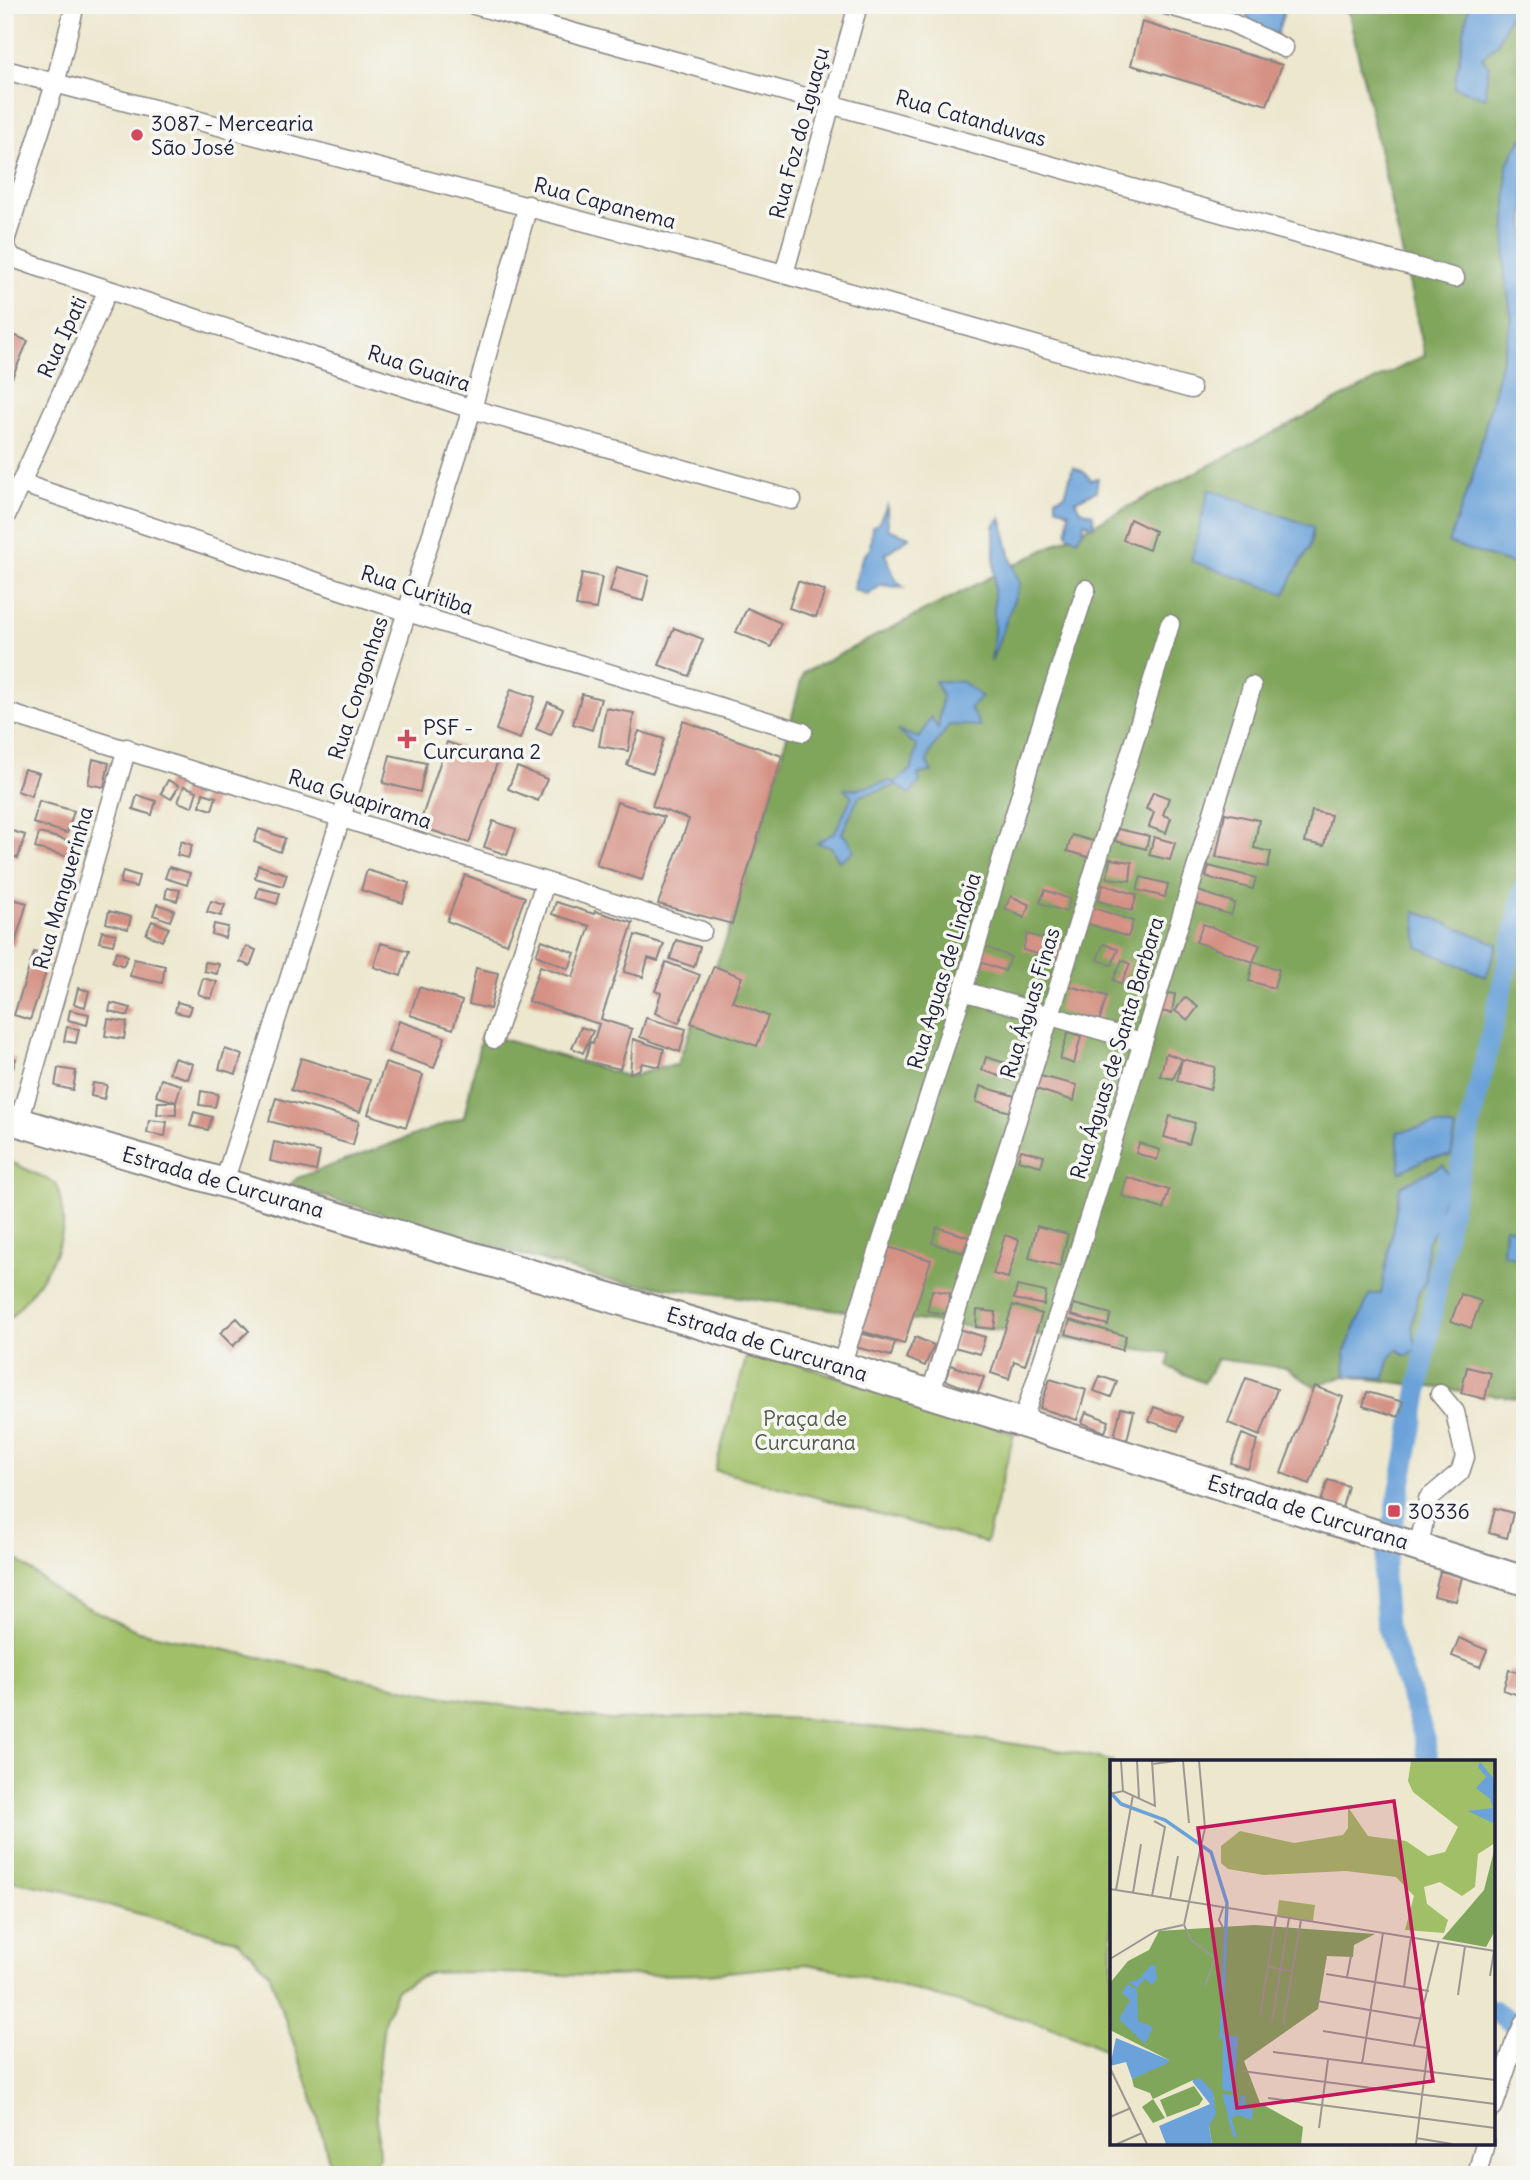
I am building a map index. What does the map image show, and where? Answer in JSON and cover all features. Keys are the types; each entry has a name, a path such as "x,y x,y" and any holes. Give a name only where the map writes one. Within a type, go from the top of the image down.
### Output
{"main road":[{"name":"Estrada de Curcurana","path":"12,1120 842,1366 1525,1581"}],"street":[{"path":"5,242 55,84 75,5"},
{"name":"Rua Catanduvas","path":"474,5 1455,278"},
{"name":"Rua Foz do Iguaçu","path":"784,274 858,5"},
{"path":"1166,5 1230,22 1283,48"},
{"name":"Rua Capanema","path":"5,70 528,205 1191,389"},
{"name":"Rua Congonhas","path":"224,1181 472,409 528,205"},
{"name":"Rua Guaira","path":"5,247 13,258 36,266 472,409 792,500"},
{"name":"Rua Ipati","path":"5,517 108,290"},
{"name":"Rua Curitiba","path":"20,483 407,612 803,732"},
{"name":"Rua Aguas de Lindoia","path":"842,1366 963,991 1039,732 1086,589"},
{"name":"Rua Águas Finas","path":"930,1395 1170,624"},
{"name":"Rua Águas de Santa Barbara","path":"1023,1423 1077,1257 1252,686"},
{"name":"Rua Guapirama","path":"5,712 127,748 702,931"},
{"name":"Rua Manguerinha","path":"12,1120 127,748"},
{"path":"494,1039 545,883"},
{"path":"963,991 1142,1042"},
{"path":"1413,1545 1427,1499 1460,1472 1465,1457 1455,1412 1440,1394"},
{"path":"1495,2102 1525,2021"},
{"path":"1477,2175 1484,2145"}],"green space":[{"path":"1337,5 1525,5 1525,1399 1345,1376 1314,1386 1286,1368 1217,1359 1204,1383 1168,1367 1170,1353 607,1280 289,1186 297,1178 464,1117 482,1033 630,1077 660,1067 677,1065 732,924 782,756 803,673 1425,355 1349,14"},
{"path":"5,1159 57,1184 63,1222 60,1240 49,1266 33,1291 5,1324"},
{"name":"Praça de Curcurana","path":"749,1348 1014,1434 986,1543 715,1470"},
{"path":"5,1550 63,1596 138,1631 445,1697 610,1720 734,1716 804,1719 1001,1742 1077,1753 1110,1761 1110,2052 1045,2025 839,1970 806,1964 707,1974 597,1976 428,1973 397,1989 384,2022 376,2096 379,2157 366,2175 349,2175 330,2165 312,2096 269,1973 238,1941 65,1891 5,1880"}],"water":[{"path":"1250,5 1286,5 1277,35 1245,25"},
{"path":"1469,5 1514,5 1497,44 1482,58 1489,67 1486,98 1454,87"},
{"path":"1525,137 1525,568 1448,543 1472,478 1512,320 1505,274 1507,166 1521,139"},
{"path":"1073,467 1084,472 1091,480 1098,478 1096,491 1075,501 1080,510 1093,514 1094,527 1084,522 1083,531 1077,540 1067,534 1069,512 1056,506 1056,498 1065,495"},
{"path":"1209,489 1313,527 1310,547 1285,594 1191,561"},
{"path":"887,506 888,529 910,537 885,554 896,580 904,588 881,585 868,595 853,589 862,558 870,549 872,527 878,524"},
{"path":"1001,518 1020,584 991,662 994,633 994,526"},
{"path":"935,681 962,682 982,697 970,708 980,726 949,725 929,756 927,762 932,772 918,774 920,782 910,794 897,785 859,796 842,833 854,851 839,861 831,847 817,843 835,832 852,796 844,789 857,789 890,781 895,783 912,768 917,746 897,731 920,738 931,717 938,729 942,695"},
{"path":"1415,911 1498,944 1486,977 1418,947"},
{"path":"1436,1125 1456,1128 1451,1156 1428,1158 1400,1172 1397,1132"},
{"path":"1443,1165 1451,1179 1440,1206 1443,1220 1427,1242 1426,1280 1418,1294 1412,1327 1417,1349 1406,1356 1397,1349 1389,1360 1385,1378 1346,1376 1345,1351 1370,1294 1381,1294 1400,1186"},
{"path":"1505,1227 1525,1231 1525,1261 1503,1254"}],"building":[{"path":"1142,22 1282,65 1267,105 1131,65"},
{"path":"11,334 28,341 12,378 5,375 5,342 8,343"},
{"path":"1130,519 1155,531 1149,550 1123,540"},
{"path":"617,567 649,576 643,601 610,592"},
{"path":"582,573 602,577 596,609 576,606"},
{"path":"798,581 825,591 816,617 789,608"},
{"path":"747,608 781,623 771,647 736,632"},
{"path":"674,628 703,639 689,676 659,665"},
{"path":"511,689 535,697 520,739 496,730"},
{"path":"582,694 601,699 592,730 573,724"},
{"path":"548,702 563,709 551,735 536,729"},
{"path":"606,708 634,713 628,751 599,746"},
{"path":"683,721 782,756 732,924 658,904 689,819 652,806"},
{"path":"639,731 664,739 653,773 627,765"},
{"path":"5,732 14,734 6,767 5,767"},
{"path":"447,742 498,760 469,843 419,826"},
{"path":"390,755 426,763 420,792 383,783"},
{"path":"93,759 109,763 104,787 88,784"},
{"path":"517,767 547,779 538,801 508,789"},
{"path":"24,769 39,773 31,796 17,791"},
{"path":"168,780 179,786 171,799 161,793"},
{"path":"184,786 197,791 192,807 178,802"},
{"path":"1153,792 1169,798 1163,815 1171,818 1166,833 1149,827 1154,812 1146,809"},
{"path":"203,793 216,797 212,810 200,806"},
{"path":"137,795 156,801 152,815 133,809"},
{"path":"39,801 74,811 67,833 33,823"},
{"path":"617,802 664,817 642,880 596,865"},
{"path":"1312,811 1331,815 1324,846 1305,842"},
{"path":"1225,813 1259,820 1254,848 1271,852 1268,867 1216,857"},
{"path":"493,821 516,829 507,855 484,847"},
{"path":"6,829 25,835 18,858 5,854"},
{"path":"259,829 285,838 280,852 254,842"},
{"path":"1118,829 1149,836 1146,849 1115,841"},
{"path":"39,833 81,844 77,859 35,848"},
{"path":"1072,835 1096,842 1091,858 1067,851"},
{"path":"1154,837 1175,843 1170,860 1149,855"},
{"path":"181,841 192,845 188,858 177,855"},
{"path":"1110,859 1132,862 1130,881 1107,878"},
{"path":"258,865 287,874 283,886 255,878"},
{"path":"1209,866 1256,878 1253,889 1206,877"},
{"path":"169,867 190,873 187,885 165,878"},
{"path":"367,870 409,883 403,903 361,890"},
{"path":"123,871 139,876 136,887 120,883"},
{"path":"465,875 525,897 507,944 447,921"},
{"path":"1141,877 1168,884 1165,897 1137,890"},
{"path":"1103,884 1137,895 1132,911 1098,901"},
{"path":"167,888 180,890 177,901 165,898"},
{"path":"259,888 280,893 277,904 256,898"},
{"path":"1045,890 1070,899 1066,912 1040,903"},
{"path":"1198,891 1235,903 1231,915 1194,903"},
{"path":"1011,896 1030,905 1024,918 1005,908"},
{"path":"5,897 27,903 14,946 5,944"},
{"path":"211,901 225,905 221,916 207,912"},
{"path":"556,902 633,923 601,1019 632,1029 620,1069 585,1061 599,1024 528,1001 540,966 573,977 590,926 552,914"},
{"path":"157,904 174,910 170,921 153,915"},
{"path":"1091,907 1133,921 1128,937 1086,923"},
{"path":"109,911 131,917 128,929 106,923"},
{"path":"152,921 169,928 162,941 146,934"},
{"path":"214,924 228,927 225,938 212,934"},
{"path":"1203,924 1260,945 1253,962 1196,942"},
{"path":"102,931 116,934 113,945 99,942"},
{"path":"1027,934 1063,944 1059,960 1023,950"},
{"path":"635,935 664,944 658,961 648,958 643,977 624,972"},
{"path":"542,940 575,953 569,969 536,955"},
{"path":"676,940 700,947 694,967 670,959"},
{"path":"381,943 409,951 401,976 374,967"},
{"path":"1103,944 1118,949 1112,965 1097,960"},
{"path":"246,946 256,950 250,966 240,962"},
{"path":"983,946 1011,957 1005,971 977,961"},
{"path":"117,951 128,956 123,966 112,961"},
{"path":"34,952 51,957 30,1020 14,1015"},
{"path":"134,959 165,966 162,983 130,976"},
{"path":"1122,960 1130,964 1121,984 1113,980"},
{"path":"205,962 219,964 217,974 204,971"},
{"path":"666,962 700,975 679,1023 655,1013 661,993 655,991"},
{"path":"1253,962 1279,969 1274,988 1249,981"},
{"path":"714,966 742,977 732,1001 768,1016 757,1046 691,1023"},
{"path":"476,968 498,973 490,1009 469,1004"},
{"path":"203,978 217,982 211,999 198,994"},
{"path":"1065,985 1107,996 1099,1022 1058,1011"},
{"path":"419,987 462,1001 453,1029 410,1015"},
{"path":"78,988 89,991 85,1007 74,1004"},
{"path":"1161,992 1175,994 1172,1013 1158,1011"},
{"path":"1185,997 1198,1007 1188,1020 1175,1011"},
{"path":"177,1002 191,1006 188,1015 175,1012"},
{"path":"111,1003 131,1008 128,1016 109,1011"},
{"path":"70,1010 89,1014 87,1025 68,1020"},
{"path":"646,1018 686,1029 680,1052 640,1037"},
{"path":"108,1019 127,1022 124,1039 105,1036"},
{"path":"399,1021 445,1037 434,1068 388,1052"},
{"path":"67,1027 79,1029 76,1043 64,1041"},
{"path":"581,1027 593,1031 583,1053 572,1048"},
{"path":"1068,1032 1081,1036 1074,1064 1060,1059"},
{"path":"633,1039 664,1049 660,1067 642,1063 639,1070 630,1073"},
{"path":"225,1049 242,1055 236,1074 219,1069"},
{"path":"1166,1053 1182,1059 1173,1079 1160,1076"},
{"path":"5,1056 16,1059 6,1091 5,1091"},
{"path":"986,1057 1015,1066 1011,1080 982,1070"},
{"path":"174,1058 193,1064 188,1079 169,1073"},
{"path":"301,1058 370,1080 360,1112 291,1090"},
{"path":"1182,1059 1215,1067 1210,1090 1177,1081"},
{"path":"385,1063 423,1075 406,1127 368,1114"},
{"path":"58,1068 76,1071 73,1090 55,1086"},
{"path":"1040,1076 1077,1085 1074,1101 1036,1089"},
{"path":"161,1079 181,1085 176,1102 156,1096"},
{"path":"93,1083 107,1085 104,1099 91,1096"},
{"path":"980,1086 1015,1096 1010,1112 976,1102"},
{"path":"201,1091 218,1094 215,1107 199,1105"},
{"path":"276,1098 359,1121 353,1145 269,1121"},
{"path":"158,1102 176,1102 176,1115 157,1114"},
{"path":"194,1112 212,1117 208,1130 190,1126"},
{"path":"1170,1116 1195,1123 1189,1144 1164,1137"},
{"path":"149,1120 167,1122 165,1136 147,1133"},
{"path":"274,1142 320,1152 316,1171 270,1161"},
{"path":"1139,1143 1160,1150 1157,1160 1136,1153"},
{"path":"1021,1150 1044,1156 1041,1166 1018,1160"},
{"path":"1127,1177 1169,1190 1163,1209 1122,1196"},
{"path":"1037,1226 1068,1234 1060,1266 1029,1258"},
{"path":"937,1227 969,1237 963,1253 932,1243"},
{"path":"1005,1235 1019,1240 1008,1278 993,1274"},
{"path":"885,1246 931,1260 904,1344 858,1330"},
{"path":"1017,1286 1046,1292 1044,1305 1014,1299"},
{"path":"932,1290 950,1293 946,1314 927,1311"},
{"path":"1461,1294 1481,1301 1471,1328 1451,1321"},
{"path":"1074,1304 1111,1314 1108,1325 1071,1315"},
{"path":"1013,1305 1042,1314 1025,1365 1014,1361 1009,1379 991,1373"},
{"path":"977,1310 996,1312 994,1329 976,1327"},
{"path":"237,1318 249,1331 233,1346 220,1333"},
{"path":"1070,1320 1126,1336 1122,1350 1066,1334"},
{"path":"959,1329 985,1337 980,1354 954,1347"},
{"path":"859,1333 895,1342 891,1356 855,1347"},
{"path":"915,1337 934,1345 925,1366 906,1358"},
{"path":"951,1365 984,1377 978,1393 945,1380"},
{"path":"1467,1367 1491,1373 1485,1399 1461,1393"},
{"path":"1100,1376 1117,1382 1111,1397 1094,1391"},
{"path":"1246,1378 1277,1389 1260,1436 1228,1423"},
{"path":"1050,1379 1086,1390 1077,1420 1040,1408"},
{"path":"1314,1386 1343,1397 1310,1484 1281,1473"},
{"path":"1367,1392 1403,1402 1399,1417 1363,1406"},
{"path":"1154,1407 1183,1417 1178,1431 1149,1421"},
{"path":"1121,1408 1134,1411 1127,1440 1114,1437"},
{"path":"1086,1412 1109,1421 1105,1432 1082,1423"},
{"path":"1242,1434 1258,1440 1248,1469 1231,1463"},
{"path":"1328,1480 1348,1486 1342,1508 1321,1502"},
{"path":"1495,1508 1513,1513 1507,1538 1489,1533"},
{"path":"1440,1571 1462,1577 1456,1601 1434,1596"},
{"path":"1459,1638 1487,1650 1480,1667 1452,1656"},
{"path":"1509,1670 1525,1674 1525,1697 1503,1690"}],"waterway":[{"path":"1429,1760 1423,1733 1387,1627 1383,1574 1411,1434 1446,1230 1525,887"},
{"path":"1495,2011 1525,2031"}],"place":[{"name":"3087 - Mercearia São José","path":"137,135"},
{"name":"PSF - Curcurana 2","path":"407,739"},
{"name":"30336","path":"1394,1511"}]}
